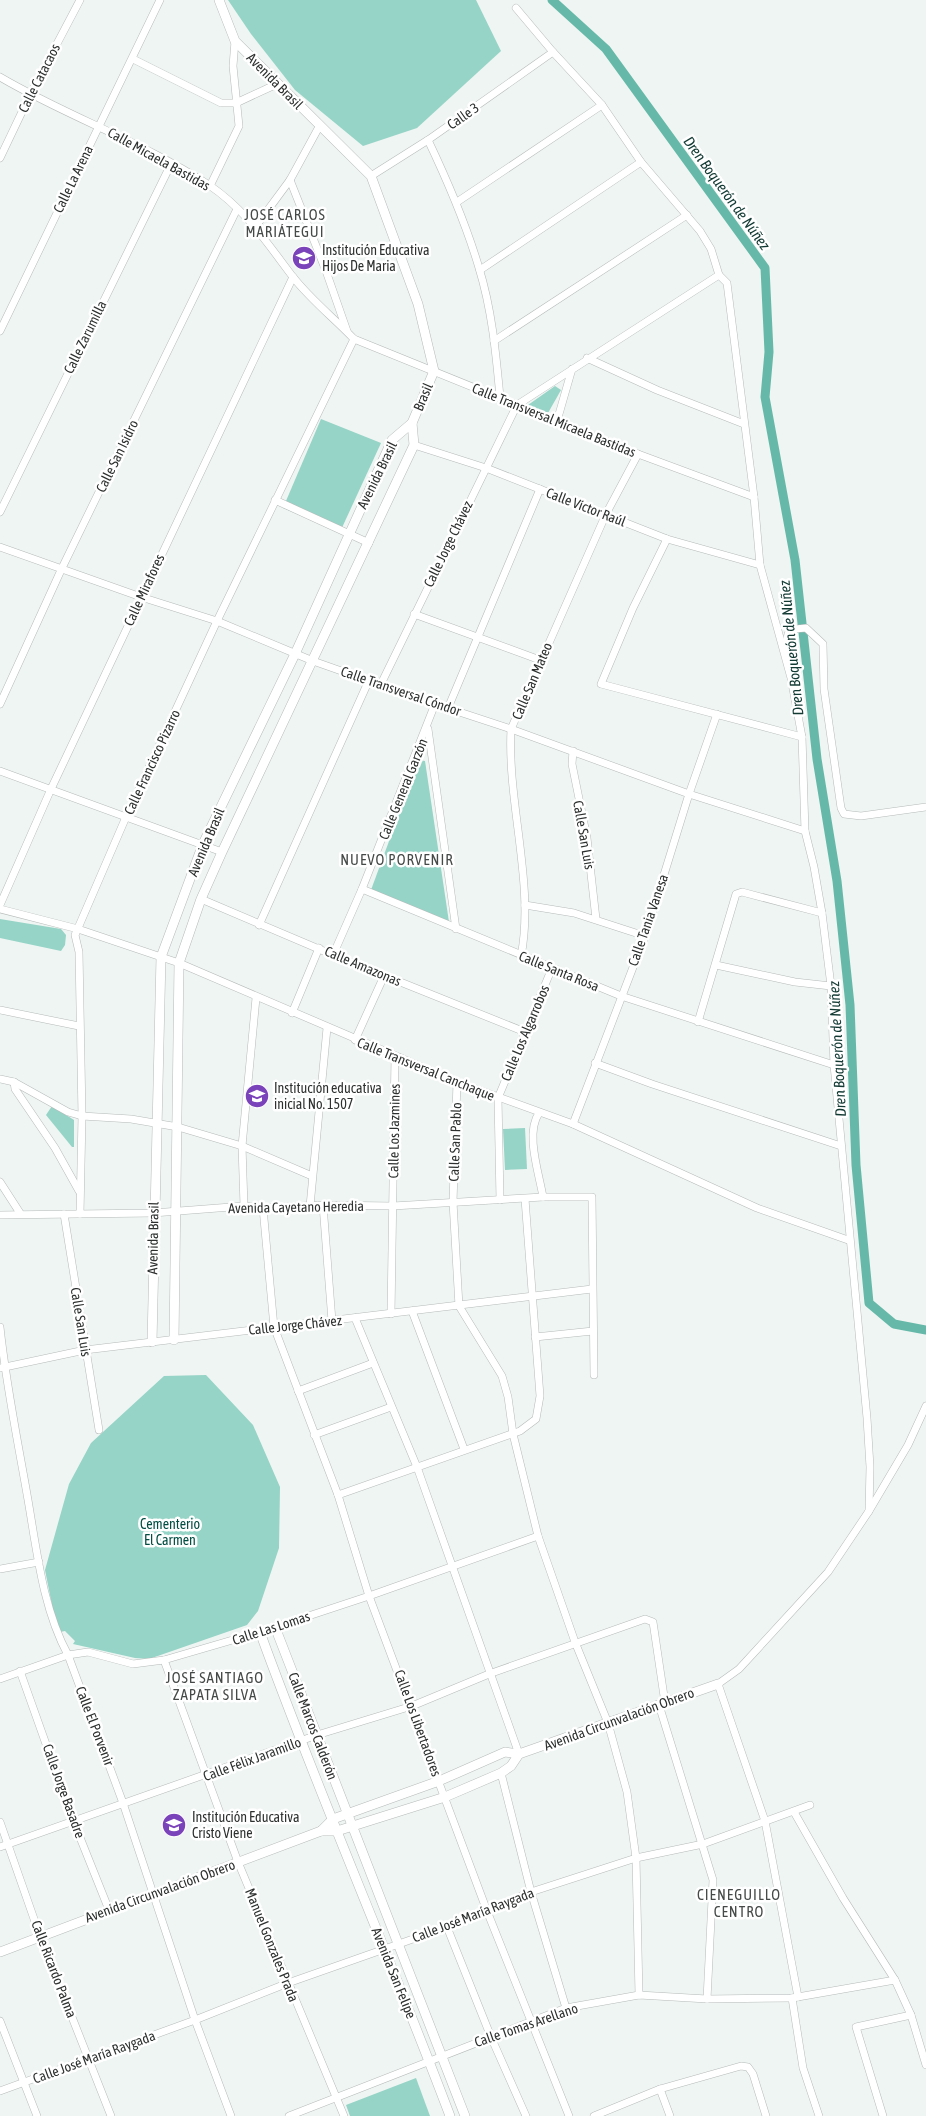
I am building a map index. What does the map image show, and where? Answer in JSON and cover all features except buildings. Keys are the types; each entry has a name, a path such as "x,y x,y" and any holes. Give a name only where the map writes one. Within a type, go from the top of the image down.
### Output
{"street":[{"name":"Calle Catacaos","path":"0,158 30,95 80,0"},
{"name":"Calle La Arena","path":"0,331 160,0"},
{"name":"Avenida Brasil","path":"219,0 235,41 371,176 418,304 434,371"},
{"path":"516,8 553,52 602,105 641,162 687,215 711,249 719,275 727,283 754,497 760,565 784,654 802,737 805,831 814,867 822,913 831,986 834,1066 848,1240 867,1418 870,1466 869,1511"},
{"path":"210,186 239,126 233,66 235,41"},
{"name":"Calle 3","path":"371,176 428,140 553,52"},
{"path":"133,59 221,103 236,103 277,84"},
{"name":"Calle Micaela Bastidas","path":"0,78 30,95 98,126 210,186 256,226 293,277 324,311 354,339"},
{"path":"457,202 602,105"},
{"path":"256,226 290,180 320,125"},
{"path":"428,140 457,202 480,270 494,342 500,397"},
{"path":"480,270 641,162"},
{"name":"Calle Zarumilla","path":"0,512 171,164"},
{"path":"290,180 348,332"},
{"name":"Calle San Isidro","path":"0,704 62,568 237,209"},
{"path":"494,342 687,215"},
{"path":"517,405 587,358 719,275"},
{"name":"Calle Mirafores","path":"0,907 52,789 141,597 293,277"},
{"name":"Calle Transversal Micaela Bastidas","path":"354,339 638,454 754,497"},
{"name":"Calle Francisco Pizarro","path":"80,1214 82,1116 79,952 75,935 126,817 217,621 354,339"},
{"path":"587,358 657,390 744,424"},
{"path":"557,421 572,369"},
{"name":"Brasil","path":"412,423 434,371"},
{"name":"Calle Jorge Chávez","path":"381,684 517,405"},
{"name":"Avenida Brasil","path":"174,1340 179,964 201,899 222,852 414,445 412,423"},
{"name":"Avenida Brasil","path":"152,1342 153,1213 161,957 203,844 295,654 392,440 412,423"},
{"name":"Calle Víctor Raúl","path":"414,445 486,468 667,539 760,565"},
{"name":"Calle San Mateo","path":"521,956 526,934 525,905 510,760 511,729 606,514 638,454"},
{"path":"448,708 540,489"},
{"path":"275,500 369,543"},
{"path":"667,539 633,608 601,684 802,737"},
{"name":"Calle Transversal Cóndor","path":"0,547 141,597 217,621 313,661 574,751 689,794 805,831"},
{"path":"414,614 477,639 540,660"},
{"path":"784,654 785,640 788,634 795,629 806,628 823,644 824,689 841,808 844,814 861,816 926,807"},
{"path":"260,924 369,680"},
{"name":"Calle General Garzón","path":"333,955 428,727 435,704"},
{"name":"Calle Tania Vanesa","path":"572,1124 645,936 689,794 717,714"},
{"path":"428,727 456,929"},
{"name":"Calle San Luis","path":"574,751 572,764 587,838 596,919"},
{"path":"0,771 222,852"},
{"name":"Calle Santa Rosa","path":"362,889 621,996 834,1066"},
{"path":"698,1022 738,892 822,913"},
{"name":"Calle Amazonas","path":"201,899 384,976 525,1032"},
{"path":"525,905 596,919 645,936"},
{"name":"Calle Transversal Canchaque","path":"0,907 78,929 179,964 457,1082 572,1124 758,1208 848,1240"},
{"path":"292,1012 319,948"},
{"path":"716,965 795,982 831,986"},
{"name":"Calle Los Algarrobos","path":"498,1098 552,968"},
{"path":"355,1040 384,976"},
{"path":"244,1206 242,1146 256,998"},
{"path":"0,1010 79,1026"},
{"path":"310,1206 327,1028"},
{"name":"Calle Los Jazmines","path":"392,1314 395,1056"},
{"path":"595,1063 841,1146"},
{"path":"0,1079 14,1082 68,1112 82,1116 178,1127 242,1146 312,1176"},
{"path":"14,1082 15,1089 55,1148 79,1192"},
{"name":"Calle San Pablo","path":"457,1082 453,1202 459,1306"},
{"path":"498,1098 500,1200"},
{"path":"540,1113 533,1122 532,1133 543,1197"},
{"path":"0,1182 20,1213"},
{"name":"Avenida Cayetano Heredia","path":"0,1214 153,1213 244,1206 262,1208 393,1206 543,1197 592,1197 592,1289"},
{"path":"338,1495 464,1449 513,1434 532,1424 538,1412 540,1396 525,1198"},
{"path":"323,1206 332,1321"},
{"name":"Calle Los Libertadores","path":"262,1208 274,1326 338,1495 369,1596 412,1706 487,1911 569,2116"},
{"name":"Calle San Luis","path":"64,1214 99,1430"},
{"path":"592,1289 594,1375"},
{"name":"Calle Jorge Chávez","path":"2,1367 85,1350 592,1289"},
{"path":"459,1306 502,1376 508,1397 513,1434 538,1536 575,1642 608,1723 627,1792 636,1858 639,1995"},
{"path":"412,1311 464,1449"},
{"path":"355,1318 417,1467 489,1674 520,1754"},
{"name":"Calle El Porvenir","path":"0,1326 2,1367 39,1562 56,1633 68,1655 123,1803 195,2020 231,2116"},
{"path":"535,1337 593,1331"},
{"path":"298,1390 373,1364"},
{"path":"819,2116 804,2068 795,1997 764,1821 718,1684 739,1669 828,1572 869,1511 908,1445 926,1406"},
{"path":"314,1435 391,1407"},
{"name":"Calle Las Lomas","path":"0,1679 68,1655 88,1652 132,1664 164,1660 260,1632 369,1596 538,1536"},
{"path":"0,1569 39,1562"},
{"name":"Calle Félix Jaramillo","path":"0,1847 317,1735 412,1706 489,1674 575,1642 645,1619 653,1622 662,1704"},
{"name":"Calle Marcos Calderón","path":"275,1627 352,1826"},
{"name":"Calle Marcos Calderón","path":"260,1632 300,1742 337,1830"},
{"name":"Manuel Gonzales Prada","path":"164,1660 238,1862 344,2116"},
{"name":"Calle Jorge Basadre","path":"20,1671 109,1910"},
{"name":"Avenida Circunvalación Obrero","path":"321,1831 332,1819 439,1780 505,1752 520,1754 718,1684"},
{"path":"662,1704 713,1880 707,1999"},
{"name":"Avenida Circunvalación Obrero","path":"0,1952 321,1831 337,1830 352,1826 445,1797 501,1773 511,1766 520,1754"},
{"path":"501,1773 531,1892 566,2008"},
{"name":"Calle José María Raygada","path":"0,2091 195,2020 288,1983 447,1926 531,1892 636,1858 703,1844 810,1805"},
{"path":"794,1812 843,1898 894,1980 911,2015 926,2065"},
{"name":"Calle Ricardo Palma","path":"0,1822 40,1936 111,2116"},
{"name":"Avenida San Felipe","path":"352,1826 464,2116"},
{"name":"Avenida San Felipe","path":"337,1830 450,2116"},
{"path":"447,1926 491,2037 526,2116"},
{"name":"Calle Tomas Arellano","path":"289,2116 337,2099 429,2060 566,2008 639,1995 707,1999 795,1997 894,1980"},
{"path":"883,2116 856,2027 911,2015"},
{"path":"0,2021 37,2116"},
{"path":"594,2116 660,2089 741,2066 748,2066 753,2074 766,2116"},
{"path":"660,2089 670,2116"}],"green space":[{"path":"228,0 476,0 501,51 417,128 363,146 295,90 251,34"},
{"path":"555,386 561,390 548,413 528,405"},
{"path":"321,419 381,443 340,532 283,508"},
{"path":"419,760 425,761 449,922 371,890"},
{"path":"0,919 61,929 66,935 65,945 61,951 0,938"},
{"path":"52,1106 74,1120 74,1147 72,1147 46,1115"},
{"path":"525,1128 527,1169 505,1170 503,1129"},
{"name":"Cementerio El Carmen","path":"206,1375 253,1425 280,1487 279,1548 258,1611 247,1625 149,1659 135,1658 73,1644 75,1641 65,1631 60,1632 57,1630 45,1570 69,1484 91,1443 164,1376"},
{"path":"416,2078 430,2116 350,2116 346,2105"}],"waterway":[{"name":"Dren Boquerón de Núñez","path":"552,0 606,49 765,268 769,352 765,397 795,560 817,759 837,881 850,1005 856,1165 869,1303 894,1324 926,1330"}],"place":[{"name":"Institución Educativa Hijos De Maria","path":"304,258"},
{"name":"Institución educativa inicial No. 1507","path":"257,1096"},
{"name":"Institución Educativa Cristo Viene","path":"174,1825"}],"district":[{"name":"JOSÉ CARLOS MARIÁTEGUI","path":"285,222"},
{"name":"NUEVO PORVENIR","path":"397,859"},
{"name":"JOSÉ SANTIAGO ZAPATA SILVA","path":"215,1686"},
{"name":"CIENEGUILLO CENTRO","path":"739,1902"}]}
